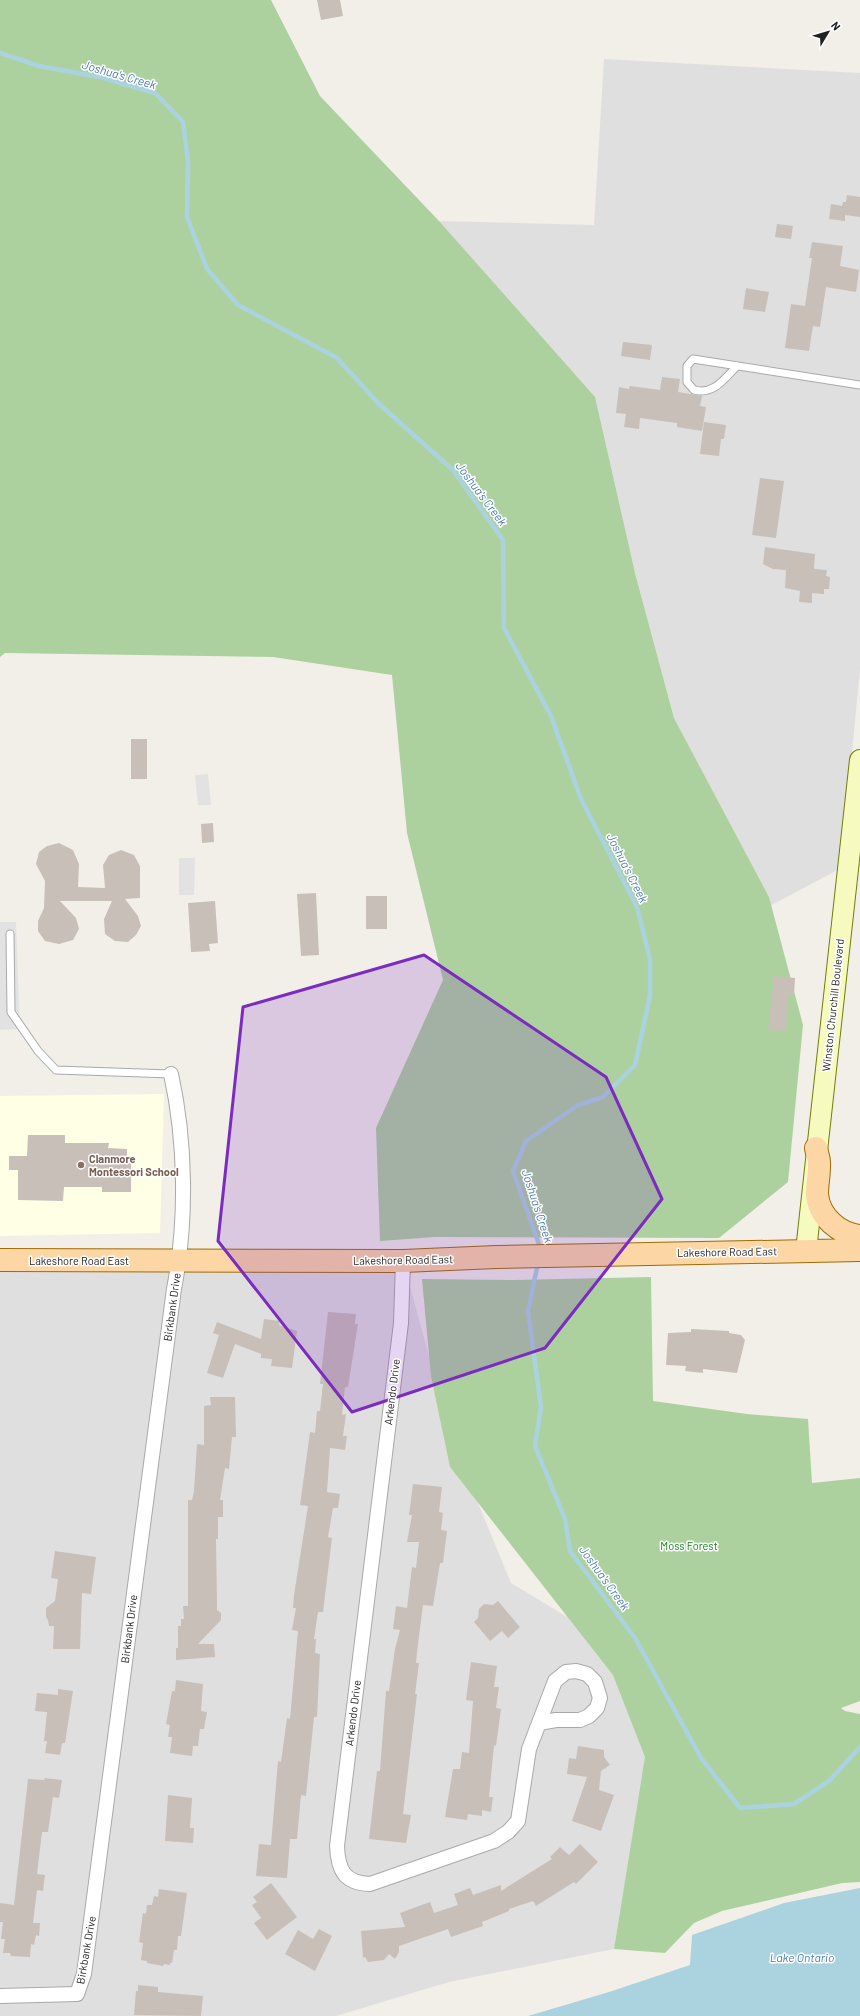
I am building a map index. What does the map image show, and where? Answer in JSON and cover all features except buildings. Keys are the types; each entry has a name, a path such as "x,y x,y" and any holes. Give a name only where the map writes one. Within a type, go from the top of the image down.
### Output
{"main road":[{"name":"Winston Churchill Boulevard","path":"806,1250 816,1148 860,760"},
{"path":"816,1148 820,1165 817,1196 821,1206 828,1219 836,1228 850,1235 860,1236"},
{"name":"Lakeshore Road East","path":"0,1260 179,1262 403,1261 496,1257 860,1250"}],"street":[{"name":"Birkbank Drive","path":"0,1996 77,1994 84,1974 174,1289 179,1262 181,1238 182,1140 171,1074"},
{"name":"Arkendo Drive","path":"403,1261 400,1331 337,1846 337,1859 342,1871 349,1879 357,1884 370,1884 494,1841 508,1832 518,1821 529,1749 551,1687 558,1677 566,1672 576,1671 587,1674 595,1682 600,1698 597,1708 589,1716 580,1720 556,1720 539,1723"}],"lane":[{"path":"737,366 713,390 707,392 694,390 687,382 687,366 693,359 860,385"},
{"path":"10,934 11,1012 38,1051 56,1070 171,1074"}],"highlighted area":[{"path":"424,955 606,1077 662,1199 545,1348 352,1412 218,1241 243,1007"}],"shaded area":[{"path":"604,59 860,73 860,669 841,868 770,906 769,897 674,718 635,573 439,221 594,225"},
{"path":"208,774 211,805 198,805 195,775"},
{"path":"179,858 195,858 194,895 179,895"},
{"path":"0,922 16,922 20,1029 0,1030"},
{"name":"Clanmore Montessori School","path":"164,1094 160,1233 0,1236 0,1096"},
{"path":"0,1260 403,1261 452,1440 511,1583 630,1655 655,1699 614,1949 449,1982 336,2016 0,2016"}],"green space":[{"path":"0,0 271,0 320,96 439,221 595,397 635,573 674,718 769,897 803,1025 788,1182 719,1238 435,1237 380,1241 376,1128 443,980 407,833 392,675 273,657 5,653 0,657"},
{"name":"Moss Forest","path":"651,1277 653,1401 747,1414 808,1419 812,1483 860,1478 860,1701 841,1708 845,1711 860,1714 860,1882 842,1883 722,1911 694,1923 665,1953 614,1949 645,1757 613,1675 450,1467 431,1376 422,1279 514,1280"}],"water":[{"name":"Lake Ontario","path":"860,1888 860,2016 528,2016 609,1992 690,1965 692,1935 784,1903"}],"waterway":[{"name":"Joshua's Creek","path":"0,53 39,66 100,77 155,93 183,122 188,161 187,217 207,269 238,305 337,358 379,404 453,470 503,540 504,628 551,716 581,799 637,907 650,959 650,996 635,1065 603,1097 578,1105 526,1141 513,1171 541,1250"},
{"name":"Joshua's Creek","path":"538,1263 528,1311 541,1407 535,1446 565,1519 570,1551 635,1638 701,1758 740,1808 794,1804 829,1781 860,1747"}],"place":[{"name":"Clanmore Montessori School","path":"81,1165"}]}
